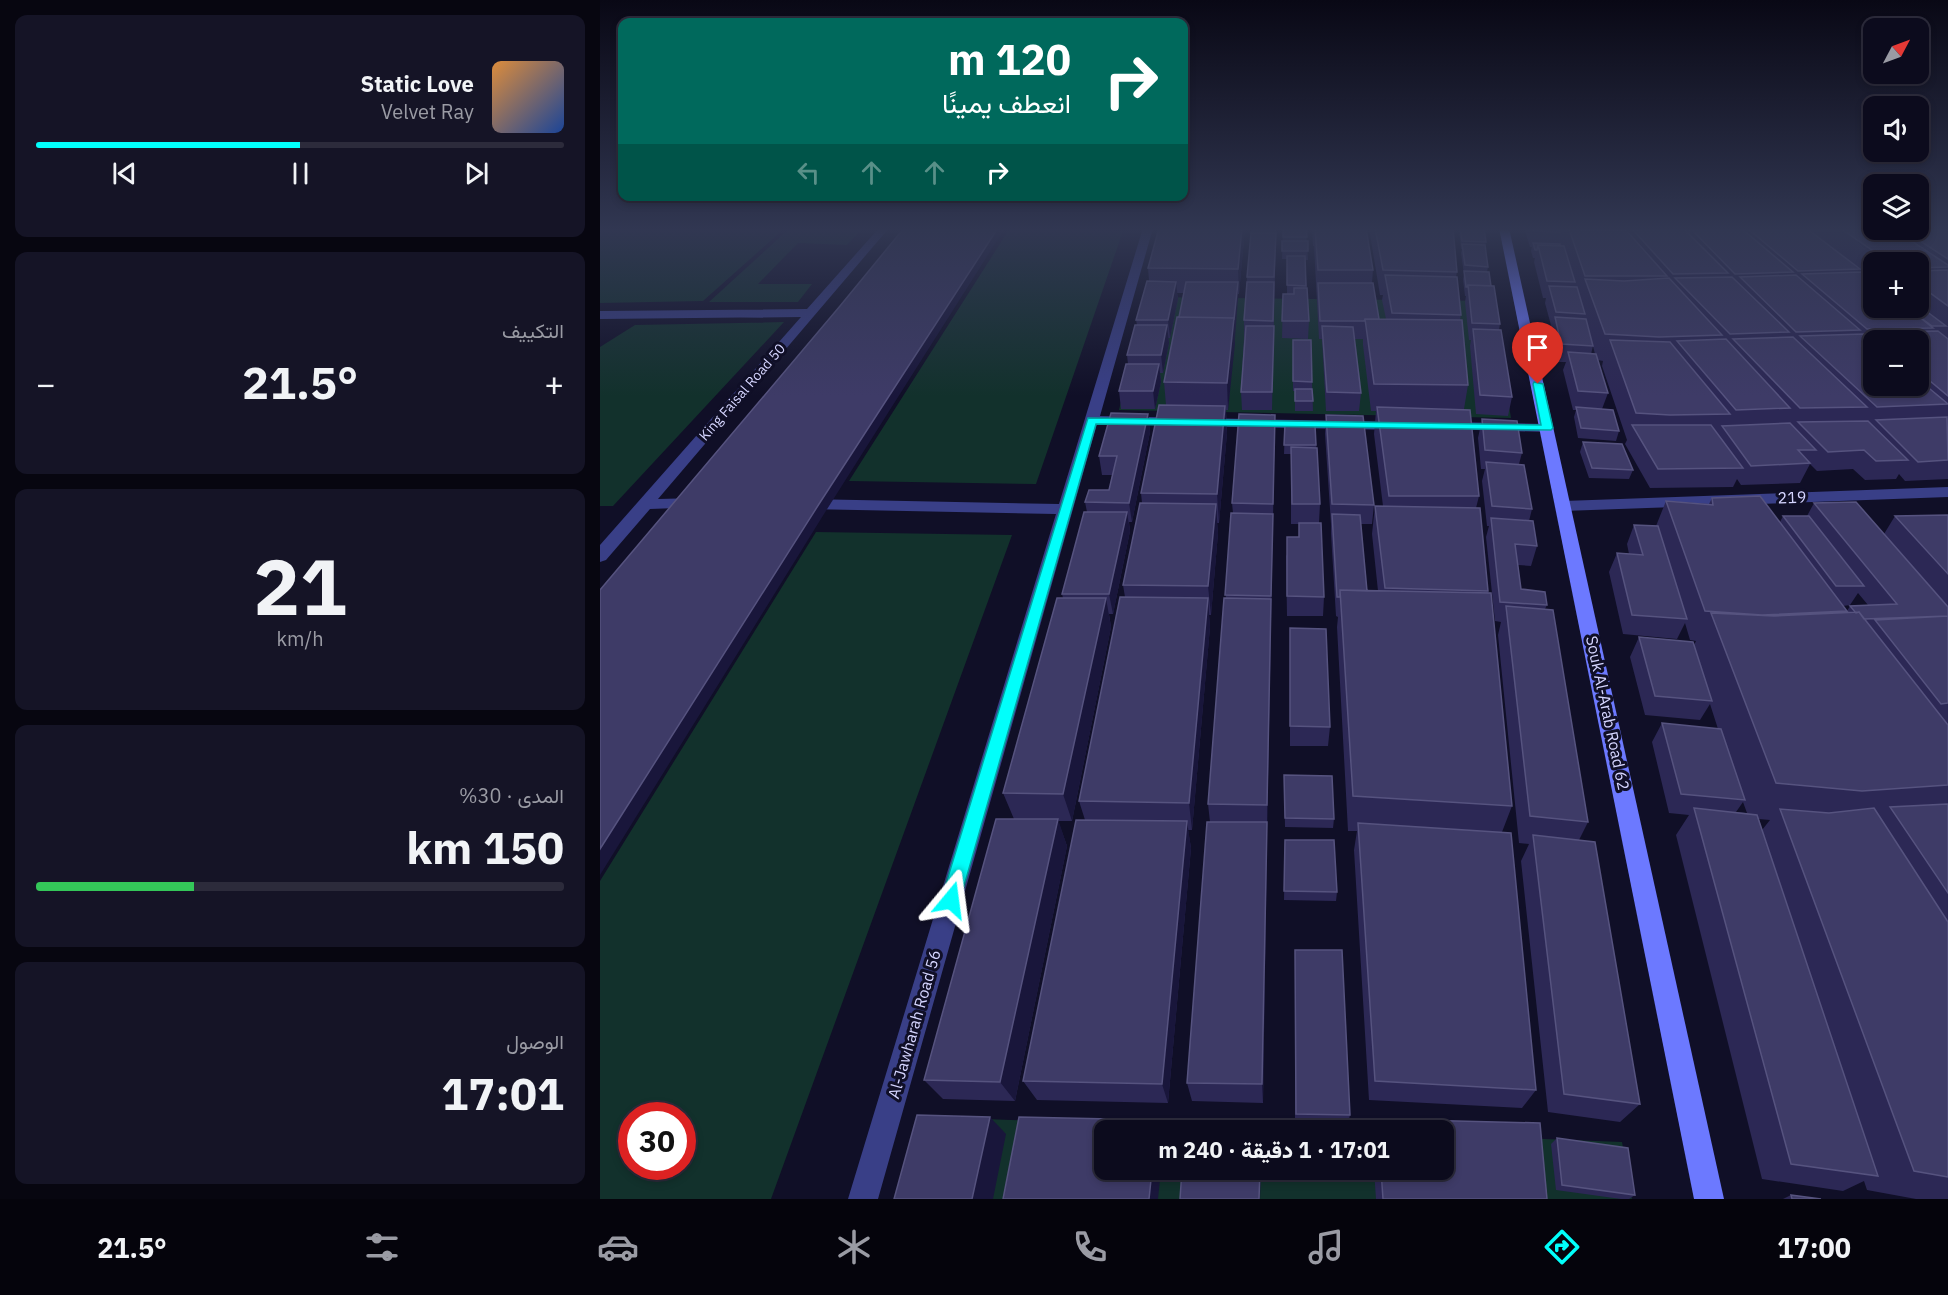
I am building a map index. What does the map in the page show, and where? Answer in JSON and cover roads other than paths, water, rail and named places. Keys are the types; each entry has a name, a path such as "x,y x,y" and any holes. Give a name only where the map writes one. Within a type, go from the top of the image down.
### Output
{"main road":[{"name":"Souk Al-Arab Road 62","path":"1516,284 1709,1199"}],"street":[{"name":"King Faisal Road 50","path":"600,556 835,284"},
{"name":"Al-Jawharah Road 56","path":"863,1199 1132,284"},
{"path":"600,315 811,312"},
{"path":"1092,420 1547,428"},
{"name":"219","path":"1564,506 1948,492"},
{"path":"646,504 711,503"},
{"path":"787,504 1066,509"}]}
